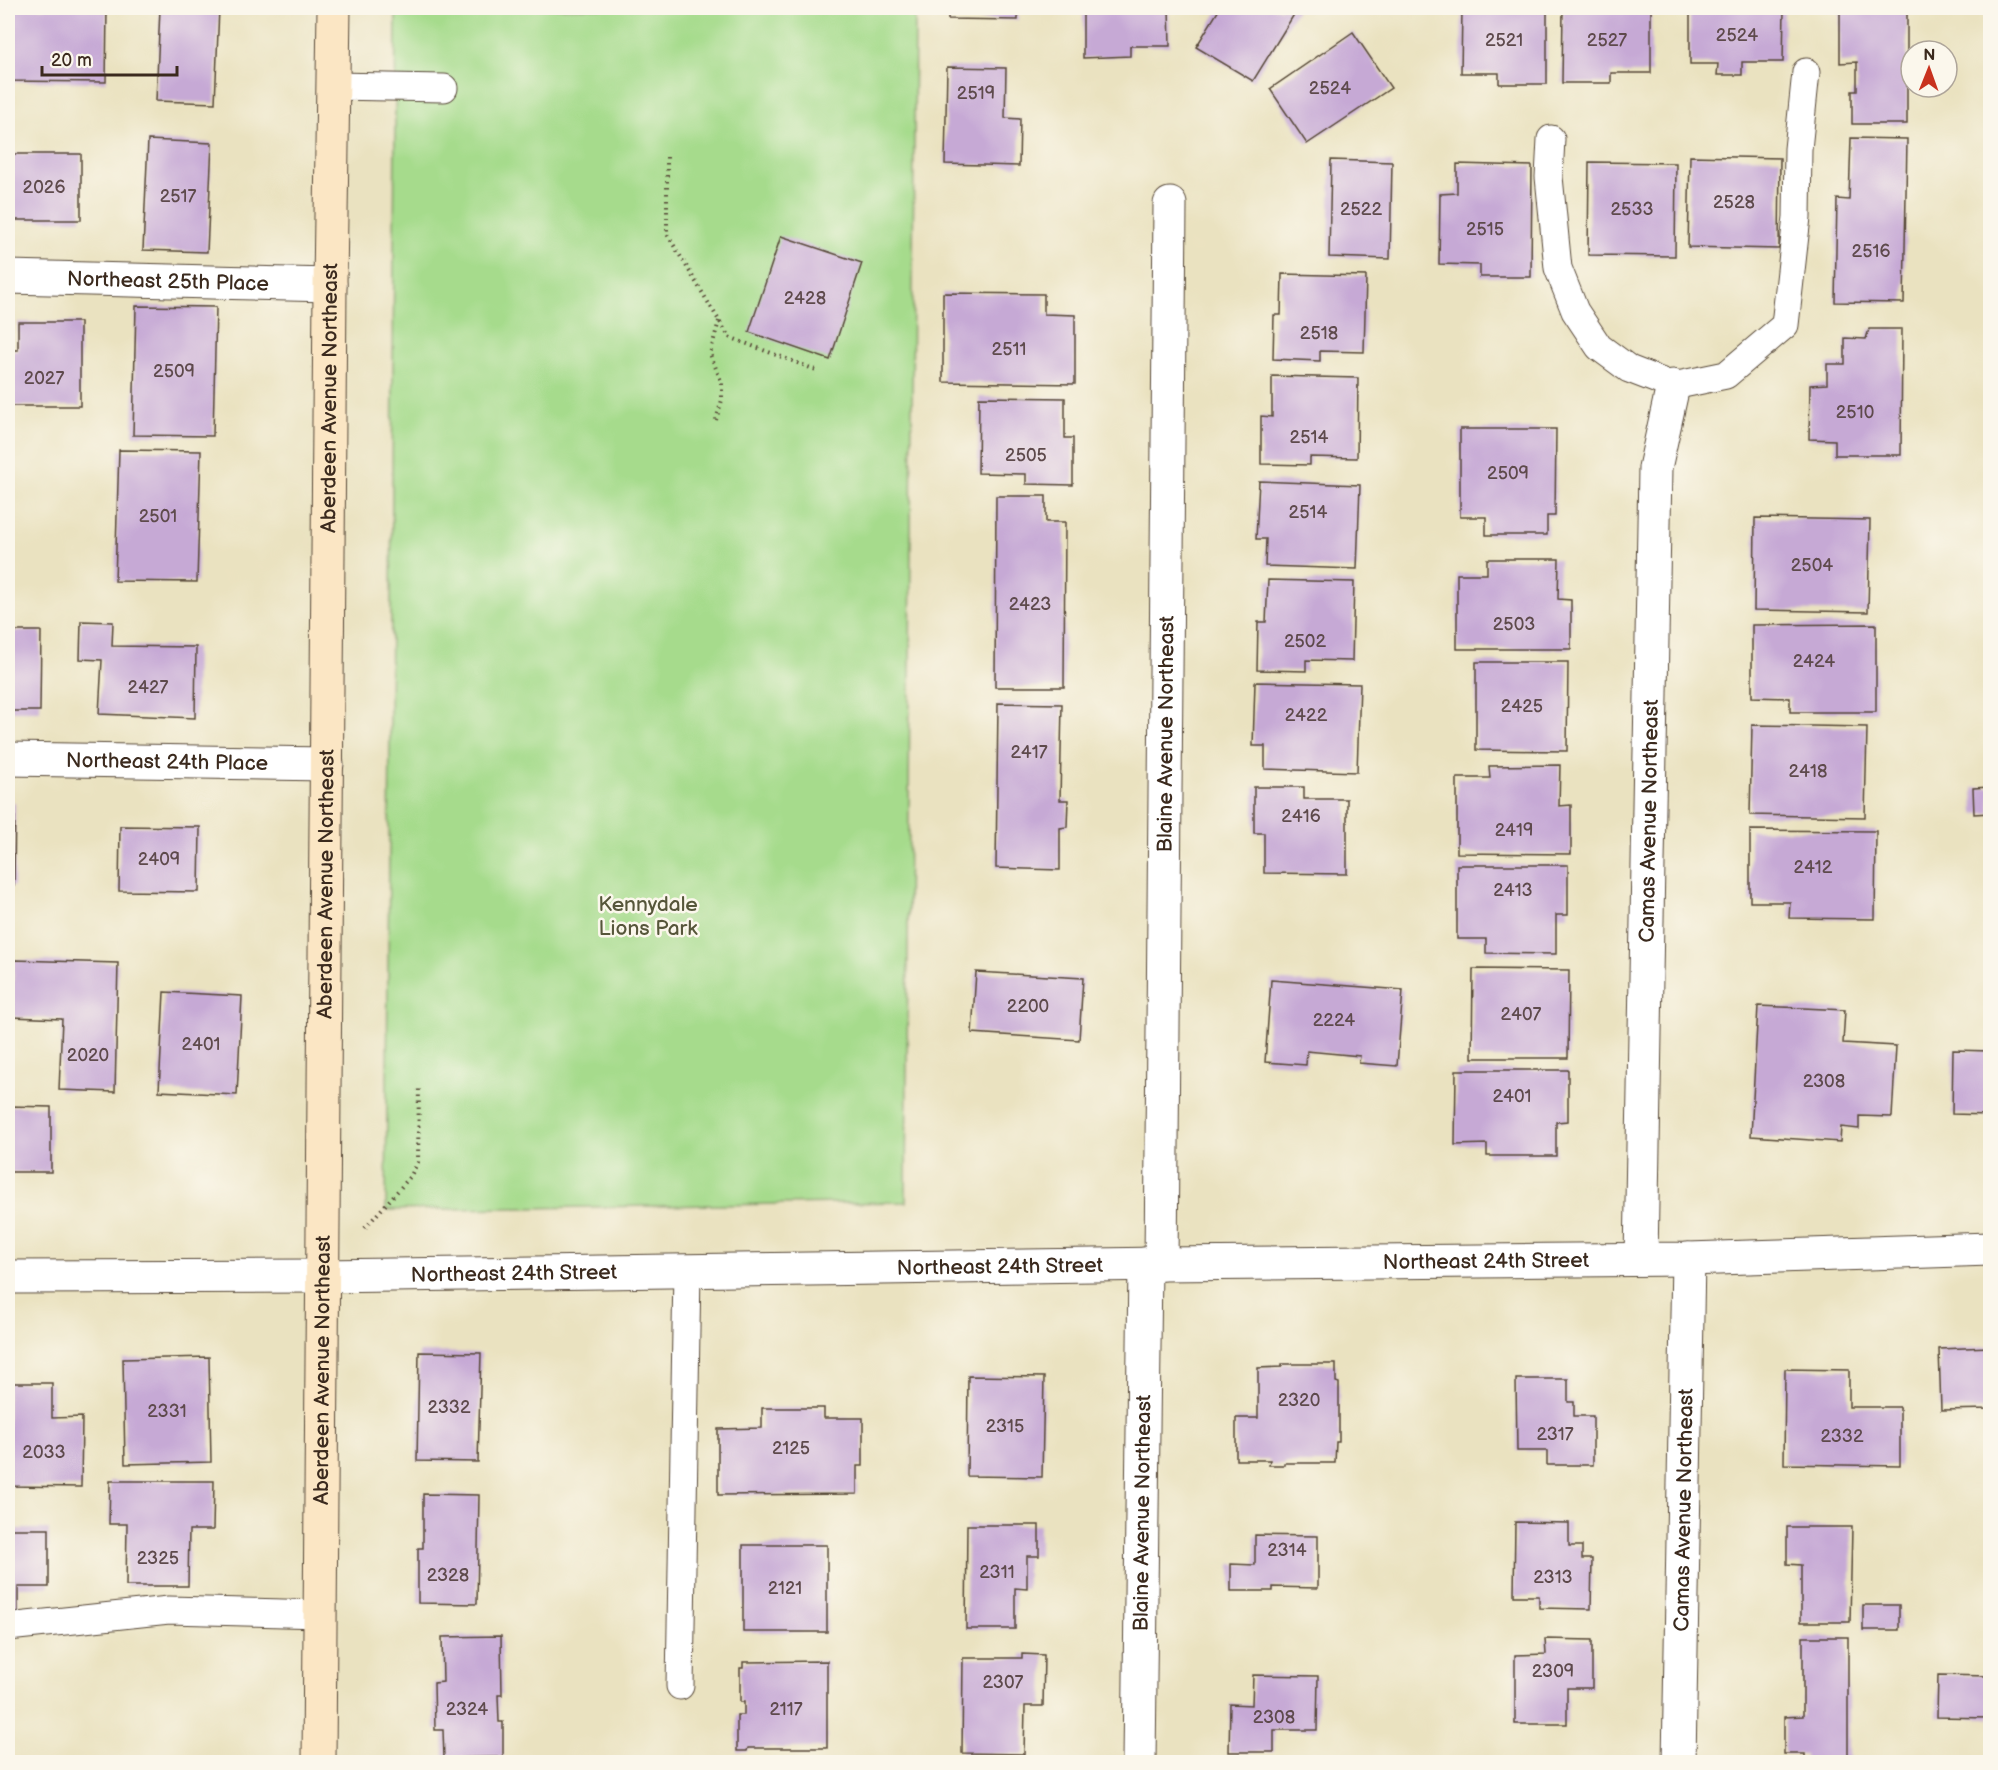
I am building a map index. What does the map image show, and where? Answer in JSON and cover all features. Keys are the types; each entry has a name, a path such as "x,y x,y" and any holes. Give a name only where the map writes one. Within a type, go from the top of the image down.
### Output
{"street":[{"name":"Aberdeen Avenue Northeast","path":"319,1762 334,8"},
{"name":"Blaine Avenue Northeast","path":"1139,1762 1153,1264 1170,204"},
{"name":"Northeast 25th Place","path":"8,278 330,285"},
{"name":"Camas Avenue Northeast","path":"1641,1258 1655,468 1672,386"},
{"name":"Northeast 24th Place","path":"8,759 327,764"},
{"name":"Northeast 24th Street","path":"8,1277 322,1276 1688,1259 1990,1249"},
{"name":"Camas Avenue Northeast","path":"1679,1762 1688,1259"}],"lane":[{"path":"1551,139 1549,177 1558,268 1575,311 1599,347 1629,369 1672,386 1726,375 1785,325 1797,217 1798,148 1806,72"},
{"path":"333,86 444,88"},
{"path":"680,1686 687,1270"},
{"path":"8,1627 169,1610 320,1614"}],"path":[{"path":"667,157 667,234 729,337 816,370"},
{"path":"716,420 722,400 722,383 710,354 719,320"},
{"path":"322,1276 410,1177 418,1162 419,1085"}],"green space":[{"name":"Kennydale Lions Park","path":"396,8 915,8 906,1202 386,1210"}],"building":[{"path":"10,8 107,8 106,82 8,81"},
{"path":"160,8 219,8 215,103 156,101"},
{"path":"948,8 1058,8 1058,11 1018,11 1018,20 948,19"},
{"path":"1083,8 1169,8 1170,46 1130,46 1130,56 1083,58"},
{"path":"1220,8 1298,8 1253,81 1196,47"},
{"path":"1462,8 1547,8 1547,84 1499,84 1499,73 1461,73"},
{"path":"1563,8 1651,8 1651,73 1611,73 1611,83 1562,83"},
{"path":"1690,8 1784,8 1783,62 1742,62 1742,75 1717,75 1718,64 1690,64"},
{"path":"1840,8 1907,8 1907,39 1899,39 1899,99 1907,99 1907,124 1852,124 1852,91 1857,91 1857,62 1840,63"},
{"path":"1353,32 1391,88 1307,144 1270,89"},
{"path":"947,67 1006,68 1005,118 1020,119 1019,166 945,164"},
{"path":"1851,138 1907,139 1904,303 1835,302 1837,199 1849,200"},
{"path":"148,140 212,143 207,252 143,250"},
{"path":"8,154 81,154 81,220 8,220"},
{"path":"1690,156 1780,158 1779,249 1688,247"},
{"path":"1331,160 1392,162 1390,259 1329,257"},
{"path":"1589,162 1676,163 1675,256 1588,255"},
{"path":"1457,164 1532,166 1531,277 1480,277 1480,265 1439,264 1440,194 1457,193"},
{"path":"781,236 862,263 830,360 749,332"},
{"path":"1282,274 1366,276 1364,352 1320,351 1320,361 1273,359 1274,315 1281,315"},
{"path":"943,293 1044,294 1044,314 1075,315 1075,384 943,382"},
{"path":"136,306 216,307 213,436 133,435"},
{"path":"18,322 80,322 80,406 8,406 8,350 18,350"},
{"path":"1869,329 1902,329 1901,455 1835,455 1835,440 1809,439 1810,385 1827,384 1827,364 1845,364 1845,338 1866,339"},
{"path":"1272,376 1358,378 1357,458 1310,457 1310,465 1261,464 1261,416 1272,417"},
{"path":"979,397 1065,398 1065,438 1073,438 1073,485 1026,484 1026,474 978,473"},
{"path":"1460,429 1556,429 1555,516 1547,516 1547,535 1486,535 1486,517 1460,517"},
{"path":"119,450 201,451 197,582 115,581"},
{"path":"1259,481 1360,485 1357,569 1265,566 1266,539 1256,539"},
{"path":"996,496 1046,496 1046,522 1065,522 1064,687 995,687"},
{"path":"1755,518 1870,520 1868,612 1754,610"},
{"path":"1487,559 1559,559 1558,599 1571,600 1571,649 1457,649 1457,574 1487,574"},
{"path":"1268,580 1354,582 1352,661 1306,660 1306,671 1257,670 1258,622 1266,622"},
{"path":"81,621 113,622 112,646 196,647 195,718 99,714 102,660 80,659"},
{"path":"1876,624 1876,712 1790,712 1790,698 1752,697 1752,625"},
{"path":"8,631 41,631 40,711 8,711"},
{"path":"1476,662 1568,662 1567,751 1476,750"},
{"path":"1255,682 1360,684 1357,772 1265,769 1265,746 1253,746"},
{"path":"998,703 1062,704 1060,800 1068,800 1067,827 1060,828 1060,870 996,868"},
{"path":"1752,725 1867,727 1865,817 1750,815"},
{"path":"1560,765 1559,806 1571,805 1571,854 1457,853 1457,778 1490,778 1489,766"},
{"path":"1254,787 1304,787 1304,799 1347,799 1347,874 1264,873 1264,833 1254,833"},
{"path":"1990,787 1990,813 1974,814 1973,788"},
{"path":"8,803 15,803 14,886 8,886"},
{"path":"120,826 200,827 199,892 119,891"},
{"path":"1750,830 1876,831 1875,919 1789,918 1790,902 1750,902"},
{"path":"1457,865 1568,865 1568,915 1556,915 1556,954 1486,953 1486,939 1457,939"},
{"path":"14,960 118,963 115,1092 59,1090 62,1019 12,1017"},
{"path":"1473,969 1569,970 1568,1058 1472,1058"},
{"path":"976,972 1083,978 1079,1040 972,1033"},
{"path":"1271,980 1403,990 1397,1066 1359,1063 1360,1056 1307,1051 1306,1065 1265,1062"},
{"path":"164,992 242,996 237,1095 159,1091"},
{"path":"1758,1006 1845,1010 1843,1043 1896,1046 1892,1117 1859,1116 1859,1129 1841,1127 1840,1142 1751,1136"},
{"path":"1953,1050 1990,1051 1990,1115 1952,1114"},
{"path":"1456,1070 1568,1070 1568,1121 1556,1122 1556,1156 1487,1156 1487,1144 1455,1145"},
{"path":"8,1106 51,1107 51,1172 8,1172"},
{"path":"1990,1347 1990,1409 1941,1410 1939,1349"},
{"path":"419,1352 481,1353 478,1462 417,1461"},
{"path":"209,1357 211,1462 125,1464 123,1359"},
{"path":"1282,1364 1336,1364 1336,1382 1339,1383 1339,1442 1336,1442 1335,1463 1269,1465 1270,1460 1236,1460 1236,1418 1258,1418 1258,1368 1282,1367"},
{"path":"1785,1369 1849,1370 1849,1407 1900,1407 1900,1466 1784,1464"},
{"path":"968,1376 1044,1377 1042,1477 967,1476"},
{"path":"1516,1379 1568,1379 1568,1402 1574,1402 1574,1416 1593,1416 1593,1465 1547,1465 1547,1451 1517,1451"},
{"path":"8,1383 52,1383 52,1418 82,1417 81,1487 8,1486"},
{"path":"762,1408 824,1408 824,1418 863,1418 863,1466 857,1466 857,1494 718,1495 718,1429 762,1428"},
{"path":"110,1481 214,1481 213,1530 189,1530 188,1586 126,1586 127,1524 109,1524"},
{"path":"423,1494 479,1495 477,1604 418,1603 418,1548 423,1548"},
{"path":"1515,1522 1569,1523 1569,1546 1582,1546 1582,1559 1592,1559 1591,1609 1539,1608 1539,1596 1514,1596"},
{"path":"967,1525 1039,1525 1039,1556 1027,1556 1027,1589 1015,1588 1015,1629 966,1629"},
{"path":"1787,1527 1852,1527 1850,1622 1801,1622 1801,1565 1787,1564"},
{"path":"8,1529 49,1529 49,1587 18,1587 18,1617 8,1616"},
{"path":"1255,1535 1318,1536 1318,1588 1273,1587 1273,1591 1231,1591 1231,1564 1255,1565"},
{"path":"743,1545 827,1545 827,1632 743,1632"},
{"path":"1863,1605 1899,1605 1899,1630 1863,1630"},
{"path":"501,1636 502,1695 498,1695 499,1722 503,1722 503,1757 444,1758 443,1730 435,1730 434,1683 443,1682 442,1637"},
{"path":"1803,1637 1848,1637 1848,1762 1805,1762 1805,1754 1784,1754 1784,1717 1803,1716"},
{"path":"1545,1639 1592,1640 1592,1688 1567,1688 1567,1724 1515,1724 1515,1655 1546,1654"},
{"path":"1022,1654 1044,1655 1043,1706 1025,1706 1024,1754 962,1753 963,1658 1022,1658"},
{"path":"827,1661 827,1748 748,1748 747,1751 737,1751 737,1715 744,1715 744,1702 740,1702 740,1668 743,1668 743,1662"},
{"path":"1253,1675 1318,1676 1317,1730 1274,1730 1274,1752 1229,1752 1230,1704 1252,1705"},
{"path":"1938,1675 1990,1676 1990,1718 1937,1717"}]}
